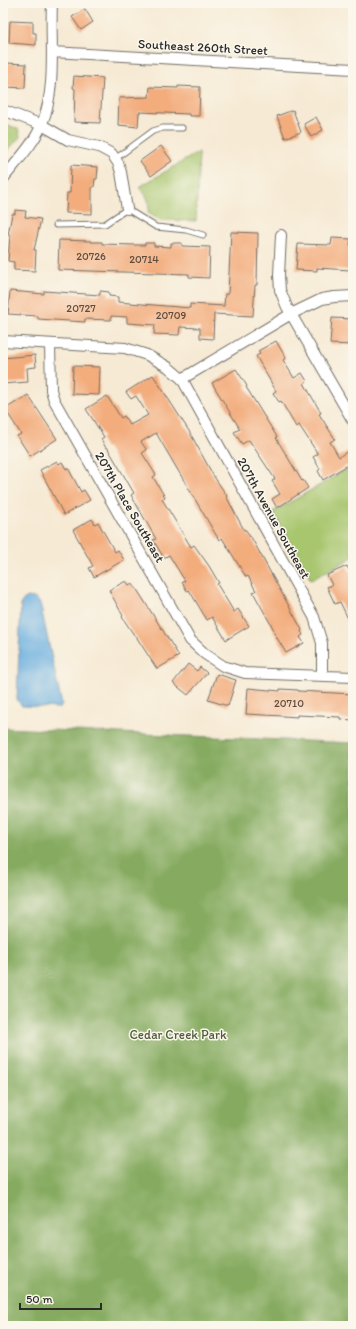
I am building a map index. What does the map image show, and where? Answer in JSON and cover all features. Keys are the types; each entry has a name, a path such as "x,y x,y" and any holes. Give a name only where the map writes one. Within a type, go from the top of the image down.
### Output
{"street":[{"path":"3,179 35,137 42,125 49,102 52,52 52,3"},
{"name":"Southeast 260th Street","path":"52,52 353,69"},
{"path":"3,110 42,125 68,140 99,147 112,154 121,172 127,209"},
{"path":"281,235 279,275 280,290 291,314 353,421"},
{"path":"3,341 124,348 147,355 168,367 182,379 291,314 322,299 353,296"},
{"name":"207th Place Southeast","path":"50,344 51,390 54,400 190,640 205,654 223,666 245,673 353,677"},
{"name":"207th Avenue Southeast","path":"182,379 314,617 322,643 322,675"}],"lane":[{"path":"115,159 153,131 163,128 182,128"},
{"path":"56,225 105,224 127,209 156,227 186,230 203,236"}],"green space":[{"path":"3,123 18,129 20,137 3,155"},
{"path":"199,152 196,221 160,220 148,213 148,199 139,187"},
{"path":"353,466 353,557 311,580 273,512"},
{"name":"Cedar Creek Park","path":"3,728 353,743 353,1326 3,1326"}],"water":[{"path":"26,597 34,598 40,603 62,705 60,708 22,706 17,699 21,603"}],"building":[{"path":"85,9 93,22 81,30 72,17"},
{"path":"10,21 33,22 33,33 36,33 36,45 9,43"},
{"path":"6,63 26,64 25,88 5,87"},
{"path":"74,76 103,78 100,123 74,122"},
{"path":"178,86 200,87 199,116 189,116 189,114 139,112 138,127 118,125 119,98 149,97 150,87 178,88"},
{"path":"293,110 301,132 285,138 277,116"},
{"path":"316,117 323,130 311,137 304,124"},
{"path":"161,146 172,161 151,176 140,161"},
{"path":"71,165 98,167 97,179 95,179 94,187 92,187 92,214 66,213 67,193 70,193"},
{"path":"15,210 26,211 25,217 41,219 34,250 36,250 35,271 14,270 14,262 8,261 10,235 8,235 12,214 15,214"},
{"path":"231,232 258,233 257,285 255,285 253,316 214,314 213,339 200,338 200,328 180,327 179,335 154,334 155,325 127,323 127,317 111,316 111,320 85,319 85,322 38,319 38,316 8,314 10,291 44,294 44,291 100,295 100,291 109,292 109,296 118,297 118,302 190,308 190,304 224,306 225,294 228,294"},
{"path":"332,238 351,239 351,270 317,268 317,271 296,270 298,244 331,245"},
{"path":"59,240 102,242 102,244 145,245 145,243 154,243 154,246 171,247 171,243 182,243 182,246 210,247 209,278 189,277 189,274 58,270"},
{"path":"332,318 353,319 352,345 330,344"},
{"path":"276,341 286,358 283,360 294,378 302,373 307,381 304,383 321,413 319,414 335,439 330,442 339,457 348,451 353,459 353,462 323,480 318,471 320,469 313,457 318,454 299,425 296,427 281,401 279,402 273,393 276,391 256,356 260,354 258,351"},
{"path":"35,355 36,367 27,368 28,382 3,384 3,358"},
{"path":"73,366 100,367 99,395 72,394"},
{"path":"236,369 302,481 303,480 308,488 277,508 272,499 280,494 272,481 275,479 249,440 242,444 234,432 240,429 212,383"},
{"path":"153,375 189,431 213,475 227,496 244,530 246,530 251,537 302,630 303,635 300,637 304,643 286,653 253,592 256,591 248,576 246,577 222,538 219,540 156,433 141,442 147,450 142,453 156,475 153,477 165,497 162,499 191,547 194,545 209,566 219,583 217,584 234,612 238,609 249,626 226,640 212,617 207,620 189,590 187,591 182,582 185,581 169,555 164,558 153,540 156,539 131,495 134,493 107,447 106,448 101,439 104,437 86,409 107,396 121,418 124,416 130,425 148,415 136,396 131,399 126,392"},
{"path":"28,395 57,439 30,456 17,436 21,434 5,409"},
{"path":"57,461 59,464 62,462 66,469 68,468 81,492 84,490 90,500 64,515 40,470"},
{"path":"92,519 95,524 98,522 115,552 118,550 124,560 94,577 89,568 93,566 73,530"},
{"path":"347,566 353,578 353,629 340,602 335,604 327,587 332,585 327,575"},
{"path":"126,581 129,585 132,583 136,588 179,656 157,669 122,617 123,616 109,590"},
{"path":"188,664 197,671 200,667 207,673 188,695 173,683"},
{"path":"217,674 236,680 228,706 208,700"},
{"path":"248,688 353,694 353,720 340,719 340,717 297,715 297,717 246,714"}]}
